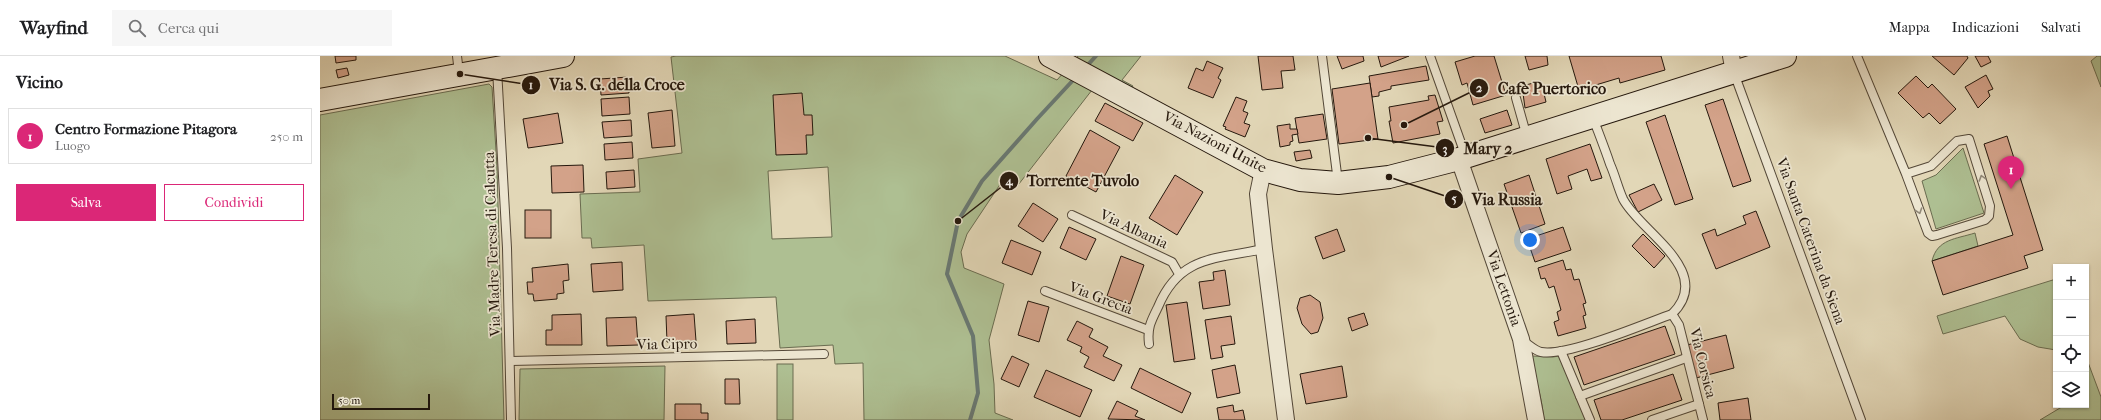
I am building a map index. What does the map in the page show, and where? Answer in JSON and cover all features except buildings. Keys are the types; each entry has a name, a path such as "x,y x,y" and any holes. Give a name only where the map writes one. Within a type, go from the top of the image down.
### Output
{"street":[{"path":"320,100 458,65 497,68 563,56"},
{"name":"Via Nazioni Unite","path":"1058,59 1263,170 1300,180 1338,184 1389,177 1462,158 1592,118 1732,64 1785,56"},
{"name":"Via Lettonia","path":"1462,158 1522,339 1536,420"},
{"path":"1263,170 1258,194 1286,420"}],"lane":[{"path":"1322,56 1338,184"},
{"path":"1430,56 1462,158"},
{"path":"1858,56 1906,174 1925,230 1932,236 1985,220 1989,216 1990,206 1969,139 1957,141 1931,166 1906,174"},
{"name":"Via Santa Caterina da Siena","path":"1732,64 1861,420"},
{"name":"Via Madre Teresa di Calcutta","path":"497,68 511,362 511,420"},
{"path":"1516,98 1527,138"},
{"path":"1522,339 1539,352 1553,353 1561,351 1672,314 1680,306 1684,294 1684,278 1679,264 1664,243 1633,215 1623,198 1592,118"},
{"name":"Via Albania","path":"1072,216 1172,262 1179,274"},
{"path":"1149,344 1148,330 1165,289 1179,274 1201,262 1264,249"},
{"name":"Via Grecia","path":"1045,292 1148,330"},
{"name":"Via Corsica","path":"1672,314 1679,326 1703,420"},
{"path":"1561,351 1590,420"},
{"name":"Via Cipro","path":"511,362 824,354"},
{"path":"1580,396 1686,358"},
{"path":"1652,420 1699,404"}],"green space":[{"path":"1005,56 1057,80 1078,56 1141,56 1122,80 1133,86 1130,91 1092,90 1015,189 1001,183 967,234 961,252 964,268 1004,284 989,340 994,384 995,413 1013,420 864,420 863,363 835,364 833,345 780,348 776,297 648,301 644,245 592,248 591,238 582,238 580,194 640,192 638,159 682,153 671,57","holes":["828,167 832,237 772,239 768,171"]},
{"path":"2097,56 2101,56 2101,87 2091,61"},
{"path":"489,84 492,87 497,167 504,420 320,420 320,115"},
{"path":"1963,148 1984,213 1936,229 1922,181 1936,175"},
{"path":"1975,233 1978,246 1932,261 1938,248 1943,244 1948,241"},
{"path":"2053,280 2053,350 2038,347 2020,339 2005,316 1943,334 1937,316"},
{"path":"1532,356 1559,356 1586,420 1544,420"},
{"path":"777,364 793,364 793,420 777,420"},
{"path":"2089,365 2101,397 2101,420 2040,420 2060,408 2089,408"},
{"path":"665,366 664,420 519,420 520,369"}],"waterway":[{"path":"1085,68 1096,56"},
{"path":"970,420 978,393 973,336 947,274 958,221 982,181 1076,77"}],"place":[{"name":"Via S. G. della Croce","path":"460,74"},
{"name":"Cafè Puertorico","path":"1404,125"},
{"name":"Mary 2","path":"1368,138"},
{"name":"Via Russia","path":"1389,177"},
{"name":"Centro Formazione Pitagora","path":"2011,189"},
{"name":"Torrente Tuvolo","path":"958,221"}]}
